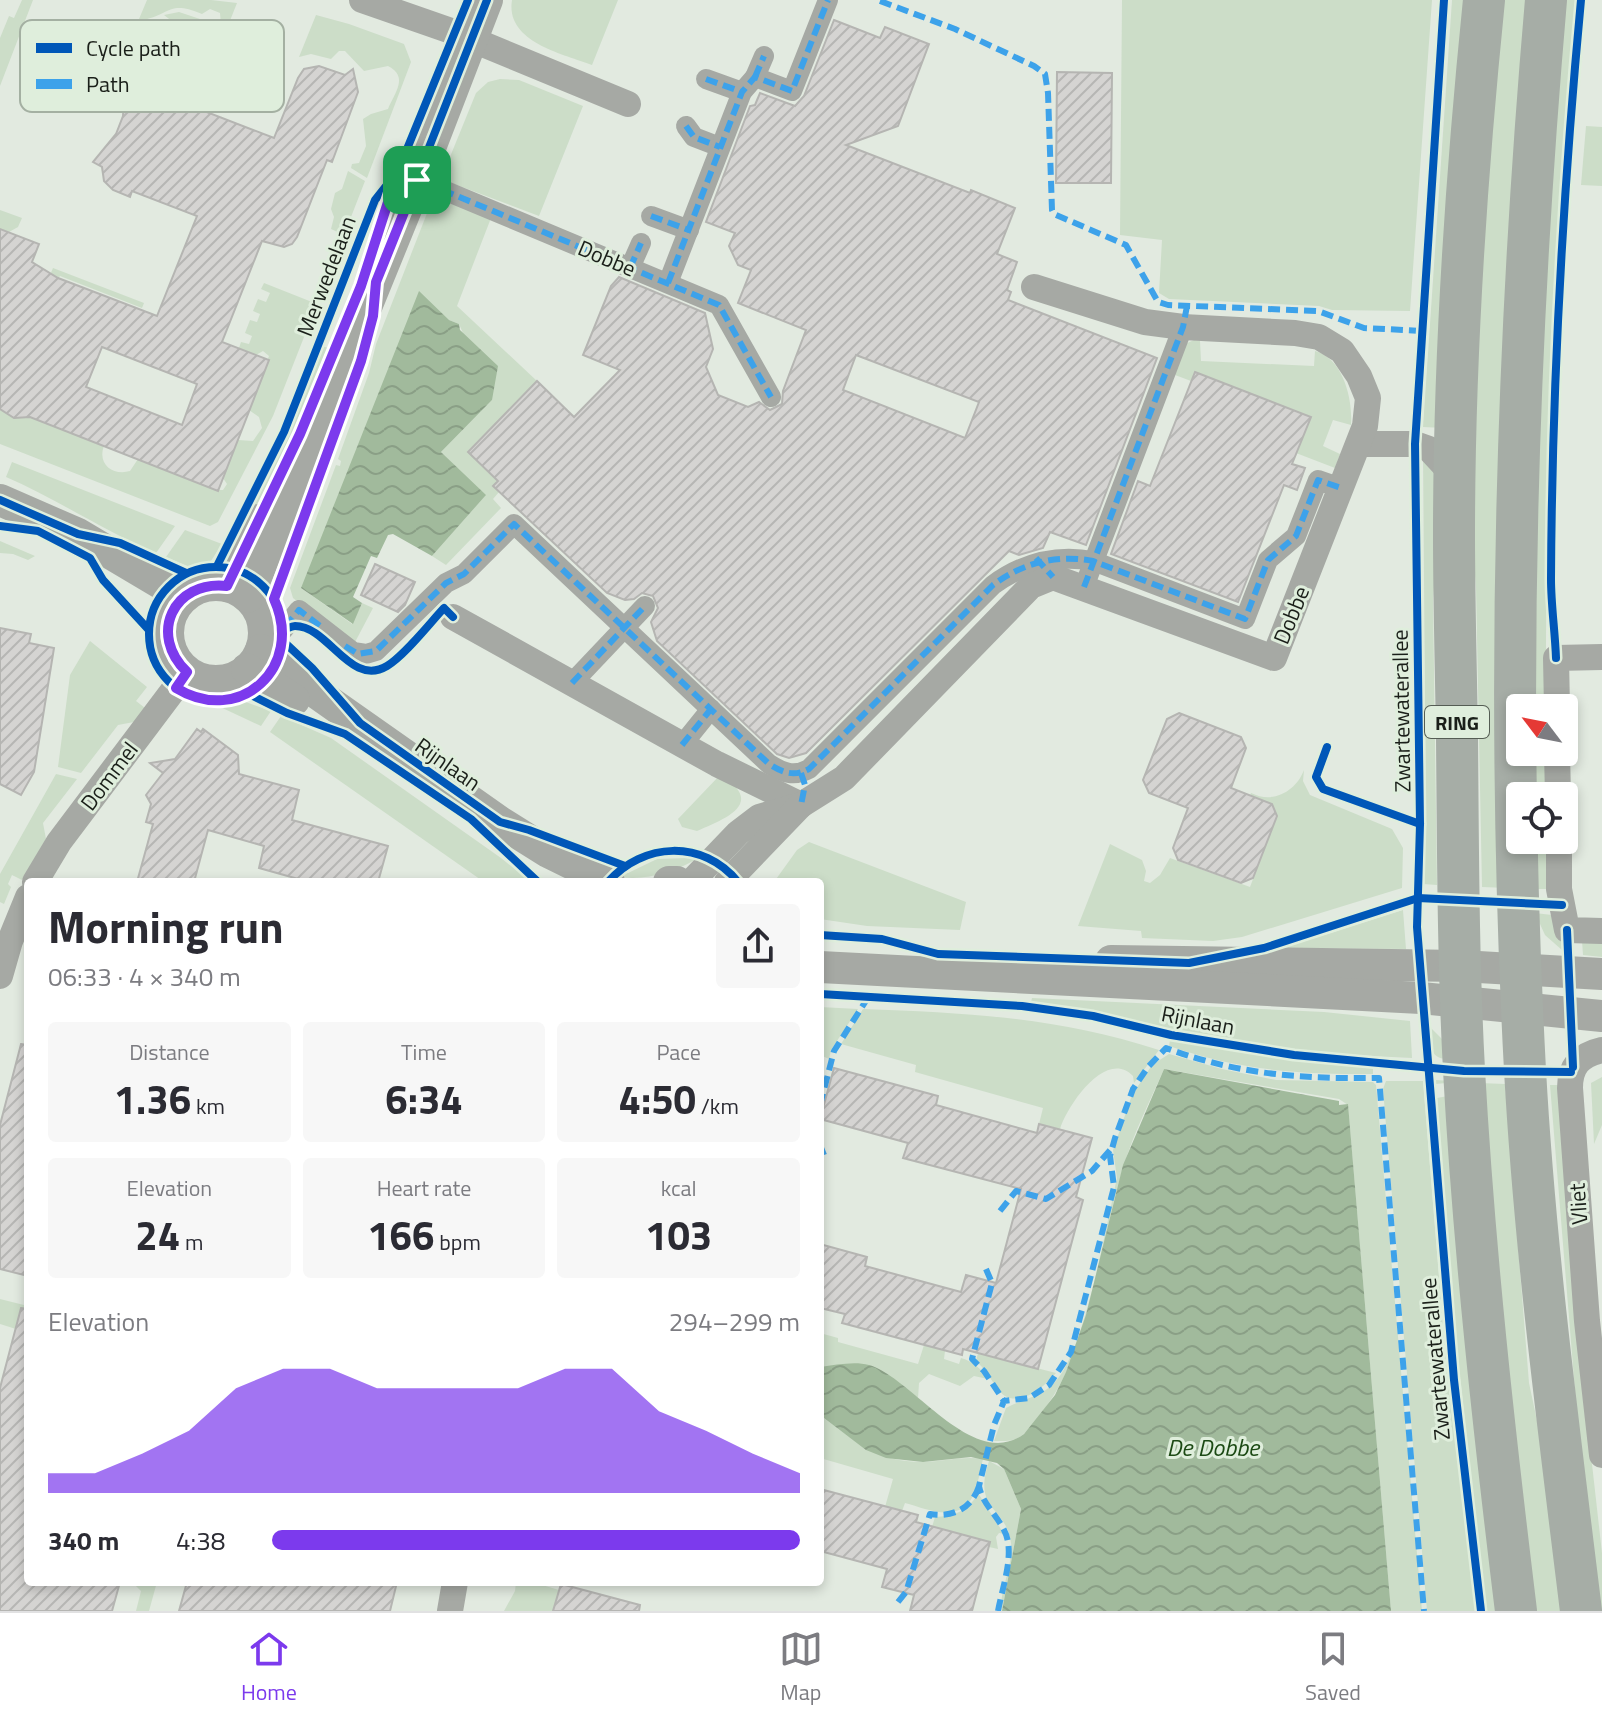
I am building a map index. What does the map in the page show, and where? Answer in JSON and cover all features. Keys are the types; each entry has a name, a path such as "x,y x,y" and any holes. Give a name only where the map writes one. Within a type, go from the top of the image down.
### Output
{"main road":[{"name":"RING","path":"1484,0 1472,121 1459,342 1455,477 1461,984 1464,1071 1490,1388 1516,1611"},
{"name":"RING","path":"1546,0 1534,136 1522,362 1513,665 1525,1071 1535,1209 1581,1611"}],"street":[{"path":"362,0 463,36 628,104"},
{"path":"463,36 468,0"},
{"path":"237,592 463,36 487,0"},
{"path":"706,79 792,91 828,0"},
{"path":"668,283 720,147 764,56"},
{"path":"686,126 694,137 720,147"},
{"name":"Dobbe","path":"408,176 719,305 771,397"},
{"path":"651,216 689,230"},
{"path":"630,268 641,243"},
{"name":"Dobbe","path":"1034,287 1145,322 1319,337 1342,351 1359,376 1368,398 1365,426 1359,444 1274,658 1084,587 1043,565"},
{"path":"1084,587 1183,327"},
{"path":"1359,444 1415,444 1429,449 1455,477"},
{"path":"264,650 264,631 259,612 237,592 204,586 178,604 167,633 172,655 187,672 218,681 239,675 264,650 299,610 353,652 366,654 376,651 446,583 464,574 514,524 769,764 779,771 801,773 809,769 1008,573 1043,565 1057,558 1093,561 1245,619 1268,560 1296,536 1318,480 1341,488"},
{"path":"0,500 78,534 178,604"},
{"path":"0,513 72,546 178,604"},
{"path":"731,878 801,805 844,778 1031,586 1043,565"},
{"path":"572,683 645,606"},
{"path":"453,617 682,745 801,805"},
{"name":"Rijnlaan","path":"264,650 557,878"},
{"name":"Rijnlaan","path":"264,650 301,682 500,822 548,852 601,878"},
{"path":"1557,694 1556,658 1602,657"},
{"name":"Dommel","path":"37,878 59,842 187,672"},
{"path":"682,745 711,709"},
{"path":"801,773 805,785 801,805"},
{"path":"695,878 738,833 759,817 801,805"},
{"path":"1559,854 1559,889 1567,930 1602,931"},
{"path":"0,976 4,948 24,906"},
{"name":"Rijnlaan","path":"824,948 1173,963 1523,989 1602,1016"},
{"name":"Rijnlaan","path":"824,967 1461,984"},
{"name":"Rijnlaan","path":"1523,989 1602,974"},
{"name":"Vliet","path":"1594,1052 1573,1067 1570,1088 1587,1321 1602,1455"},
{"path":"450,1611 454,1586"}],"shaded area":[{"path":"22,0 33,0 25,20 20,20 20,34 0,86 0,38 9,16 14,18"},
{"path":"147,0 237,3 230,20 221,20 220,13 210,9 202,14 183,8 139,19"},
{"path":"512,0 618,0 592,65 552,51 527,36 517,26 512,14"},
{"path":"1122,0 1432,0 1410,311 1332,310 1319,306 1169,299 1159,293 1162,240 1120,235"},
{"path":"1452,0 1469,0 1444,428 1423,427"},
{"path":"1496,0 1533,0 1513,694 1506,694 1506,766 1511,766 1510,782 1506,782 1507,888 1482,887 1476,587 1468,483"},
{"path":"1559,0 1575,0 1553,354 1546,694 1530,694 1529,551"},
{"path":"179,12 200,19 170,20 164,15"},
{"path":"316,15 404,44 411,62 367,178 351,168 352,164 359,163 366,146 363,119 388,109 398,85 398,75 388,66 364,71 345,51 339,51 331,59 311,54 299,57"},
{"path":"519,80 583,106 539,216 441,179 476,93 488,82"},
{"path":"1586,126 1602,127 1602,186 1581,185"},
{"path":"348,171 365,181 344,235 331,229 334,217 331,209 335,193 342,189"},
{"path":"441,199 491,218 457,306 537,381 468,451 498,481 493,486 499,492 493,499 501,508 446,565 432,556 485,496 441,452 492,400 459,324 449,320 301,588 352,624 362,603 373,608 353,646 293,598 290,588 336,465 340,466 338,459 369,373 376,344 431,203"},
{"path":"0,210 22,218 18,227 9,232 0,229"},
{"path":"53,268 144,303 142,308 60,276 36,308"},
{"path":"264,283 317,304 273,416 218,522 210,526 0,444 0,393 10,415 20,413 104,446 103,458 112,470 130,471 138,459 223,490 227,484 223,478 238,440 253,441 262,428 259,417 249,410 269,356 263,351 256,355 239,348 241,342 249,344 252,336 245,333 250,320 257,322 260,314 253,311 258,299 266,302 270,293 261,289"},
{"path":"1200,341 1201,361 1314,366 1315,351 1333,362 1348,392 1351,415 1351,425 1333,420 1323,446 1340,454 1335,468 1296,453 1310,417 1195,372 1191,381 1175,375 1185,344"},
{"path":"322,346 331,349 300,418 242,538 235,535 294,420"},
{"path":"1423,454 1442,480 1433,599 1437,885 1423,884 1426,827"},
{"path":"12,462 175,526 156,553 6,477"},
{"path":"185,530 222,544 209,564 190,567 166,557"},
{"path":"0,541 35,556 28,560 0,553"},
{"path":"90,641 147,687 136,701 145,708 134,722 118,725 81,773 58,767 70,675"},
{"path":"243,701 271,711 261,726 216,705"},
{"path":"281,716 331,738 526,878 478,878 270,732"},
{"path":"1530,766 1546,766 1547,782 1531,782"},
{"path":"1304,770 1303,781 1310,795 1392,829 1403,848 1402,888 1242,937 1213,941 1142,938 1141,931 1078,926 1110,844 1142,860 1146,871 1144,881 1150,883 1160,875 1170,858 1250,887 1277,816 1272,804 1250,796 1251,793 1268,797 1284,793 1296,783"},
{"path":"56,774 77,779 43,823 46,839 22,880 12,875 4,904 0,902 0,874"},
{"path":"720,775 740,794 741,802 737,809 697,831 682,827 678,819"},
{"path":"809,842 966,902 960,930 867,926 824,920 824,878 777,878 797,850"},
{"path":"687,854 696,859 670,871 640,878 621,877 620,873 625,870 628,873 657,859 686,858"},
{"path":"1532,854 1548,854 1549,889 1533,889"},
{"path":"1403,910 1406,949 1283,948"},
{"path":"1535,913 1552,915 1560,929 1562,950 1545,935"},
{"path":"1602,940 1602,957 1583,955 1582,941"},
{"path":"1032,998 1324,1012 1410,1021 1412,1058 1259,1045 1031,1002"},
{"path":"824,1007 858,1009 831,1050 829,1059 824,1057"},
{"path":"863,1009 1012,1019 1084,1030 1159,1050 1134,1083 1133,1076 1122,1069 1111,1069 1100,1074 1079,1095 1060,1129 1039,1124 1043,1108 915,1072 916,1065 841,1044"},
{"path":"1430,1027 1446,1043 1452,1060 1439,1057 1432,1051"},
{"path":"1170,1040 1282,1059 1373,1067 1373,1074 1294,1072 1246,1066 1169,1046"},
{"path":"1169,1054 1276,1080 1373,1082 1376,1085 1422,1611 1391,1611 1348,1105 1339,1099 1164,1069 1124,1165 1092,1299 1070,1365 1054,1394 1025,1433 1012,1440 994,1441 1006,1408 1044,1391 1066,1366 1085,1316 1117,1178 1113,1150 1132,1095 1152,1065"},
{"path":"1602,1077 1602,1125 1594,1144 1591,1083"},
{"path":"1435,1080 1453,1081 1504,1611 1487,1611 1483,1586 1455,1331 1437,1098 1448,1096 1447,1083 1435,1084"},
{"path":"1386,1081 1423,1081 1445,1350 1475,1611 1427,1611 1383,1089"},
{"path":"1479,1083 1505,1084 1529,1383 1550,1482 1567,1611 1529,1611"},
{"path":"1550,1085 1559,1085 1581,1366 1602,1553 1602,1611 1593,1611"},
{"path":"0,1299 24,1305 24,1324 16,1329 0,1324"},
{"path":"824,1334 838,1338 838,1342 918,1364 924,1345 945,1351 944,1359 959,1364 961,1358 970,1361 988,1379 974,1376 960,1386 929,1374 919,1383 918,1398 883,1373 852,1365 824,1367"},
{"path":"978,1353 1056,1373 1034,1393 1012,1398 1002,1394 976,1361"},
{"path":"824,1418 868,1449 894,1459 926,1462 983,1459 973,1496 967,1505 951,1512 932,1511 905,1503 902,1511 885,1507 893,1479 824,1459"},
{"path":"989,1461 1004,1469 1021,1509 1002,1611 1011,1543 1003,1521 987,1499 985,1478"},
{"path":"978,1493 1004,1534 999,1533 996,1537 998,1549 989,1547 990,1542 932,1527 935,1517 960,1511"},
{"path":"136,1586 156,1586 149,1611 136,1611 141,1591"},
{"path":"516,1586 546,1586 559,1590 553,1611 504,1611"}],"water":[{"path":"419,291 449,320 459,324 460,330 498,366 492,400 441,452 486,495 432,556 393,534 388,535 377,558 371,556 353,597 362,603 353,624 301,588"},
{"name":"De Dobbe","path":"1164,1069 1339,1101 1339,1105 1348,1104 1391,1611 1002,1611 1021,1509 1004,1469 997,1463 971,1457 923,1462 886,1458 866,1450 824,1418 824,1367 863,1364 886,1373 964,1432 984,1441 1004,1442 1024,1434 1055,1395 1066,1372 1086,1315 1123,1165"}],"building":[{"path":"834,20 880,38 885,27 929,44 898,126 846,145 1015,208 997,254 1017,262 1007,290 1011,292 1008,300 1157,358 1086,545 1050,532 1043,548 1019,555 1009,551 806,753 789,758 777,754 657,641 651,622 658,608 653,596 642,593 634,599 625,600 607,593 493,486 498,481 468,452 537,381 574,417 620,370 583,355 611,286 619,277 705,313 713,349 706,367 718,395 748,407 759,402 770,410 782,404 783,391 806,330 738,303 751,270 738,265 729,246 735,233 706,222 750,106 755,105 760,93 795,106 804,96","holes":["856,355 979,402 965,438 843,390"]},
{"path":"319,66 345,75 353,69 358,92 332,162 327,160 297,237 292,244 284,247 262,241 222,342 269,360 218,491 30,417 14,418 0,409 0,229 39,244 32,262 58,278 157,316 197,216 132,191 130,197 113,190 104,181 102,167 93,162 116,134 123,112 207,112 274,138 304,69","holes":["102,347 197,384 182,425 86,387"]},
{"path":"1057,72 1112,73 1111,183 1056,183"},
{"path":"1195,372 1311,417 1292,464 1305,468 1297,490 1284,485 1238,602 1111,554 1138,481 1150,486"},
{"path":"375,564 415,582 405,605 398,612 361,595"},
{"path":"0,628 31,634 29,643 54,648 34,772 21,795 0,784"},
{"path":"1179,713 1241,737 1246,748 1231,788 1272,804 1277,816 1253,878 1241,883 1178,860 1173,848 1188,808 1149,793 1143,780 1167,719"},
{"path":"197,729 201,732 203,729 238,755 239,774 299,790 292,820 388,846 379,878 295,878 259,868 264,846 208,830 195,878 138,878 153,824 146,822 151,804 146,795 163,773 150,763 175,759"},
{"path":"21,1044 24,1044 24,1275 0,1269 0,1125"},
{"path":"834,1068 938,1096 936,1105 1037,1133 1039,1124 1092,1138 1076,1197 1083,1200 1038,1369 963,1349 962,1355 842,1323 845,1314 824,1309 824,1245 867,1257 865,1266 961,1292 966,1275 996,1283 1021,1189 903,1158 908,1143 824,1120 824,1104"},
{"path":"21,1308 24,1308 24,1586 119,1586 112,1611 0,1611 0,1388"},
{"path":"824,1490 918,1515 916,1522 990,1542 972,1611 910,1611 914,1595 882,1587 887,1569 824,1552"},
{"path":"186,1586 396,1586 390,1611 179,1611"},
{"path":"560,1586 640,1605 639,1611 553,1611"}],"marked path":[{"path":"668,283 742,92 755,77 792,91 828,0"},
{"path":"880,1 955,29 1045,74 1052,210 1054,214 1126,245 1158,302 1168,305 1318,311 1364,328 1423,331"},
{"path":"755,77 764,56"},
{"path":"706,79 742,92"},
{"path":"686,126 694,137 720,147"},
{"path":"409,176 719,305 771,397"},
{"path":"651,216 689,230"},
{"path":"630,268 641,243"},
{"path":"1084,587 1183,327 1187,306"},
{"path":"345,646 358,654 376,651 446,583 464,574 514,524 769,764 784,772 798,773 809,769 1004,577 1040,562 1066,559 1093,561 1245,619 1268,560 1296,536 1318,480 1341,488"},
{"path":"1036,558 1053,577"},
{"path":"572,683 645,606"},
{"path":"285,627 299,610 320,626"},
{"path":"682,745 711,709"},
{"path":"801,773 805,785 801,805"},
{"path":"824,1090 834,1051 869,996"},
{"path":"998,1611 1009,1549 1001,1524 983,1498 979,1486 994,1425 1004,1401 1029,1398 1049,1385 1071,1352 1114,1187 1110,1156 1115,1138 1133,1089 1166,1048 1219,1064 1271,1074 1379,1078 1424,1611"},
{"path":"1000,1211 1016,1191 1046,1199 1092,1171 1111,1149"},
{"path":"986,1269 992,1283 972,1359 1004,1401"},
{"path":"898,1602 906,1592 930,1514 960,1510 972,1500 979,1486"}],"cycle path":[{"name":"Merwedelaan","path":"217,566 284,432 375,200 398,171 468,0"},
{"path":"274,599 361,361 373,316 376,282 487,0"},
{"name":"Zwartewaterallee","path":"1444,0 1415,444 1420,824 1417,927 1454,1380 1481,1611"},
{"path":"1556,658 1551,579 1556,362 1581,0"},
{"path":"0,500 78,534 120,543 186,573"},
{"path":"0,526 38,531 90,558 103,580 148,629"},
{"path":"216,567 242,572 264,586 278,608 283,634 278,660 264,682 242,696 216,701 190,696 168,682 154,660 149,634 154,608 168,586 190,572 216,567"},
{"path":"283,630 295,626 307,629 319,635 351,663 374,671 401,655 444,608 453,617"},
{"path":"283,641 312,668 360,723 500,822 625,866"},
{"path":"247,693 287,713 345,734 471,819 534,878"},
{"path":"1327,747 1316,777 1323,789 1420,824"},
{"path":"612,878 638,859 673,851 708,858 734,878"},
{"path":"824,935 882,939 938,954 1189,963 1264,948 1418,898 1562,905"},
{"path":"1567,930 1573,1067"},
{"path":"824,994 1022,1006 1093,1016 1171,1035 1294,1055 1464,1071 1571,1072"}],"route":[{"path":"398,171 417,180 376,282 373,316 361,361 274,599 283,630 277,663 256,687 237,698 213,701 187,695 176,688 187,672 172,655 169,644 167,633 173,611 193,590 204,586 227,586 300,434 361,286 398,171"}]}
